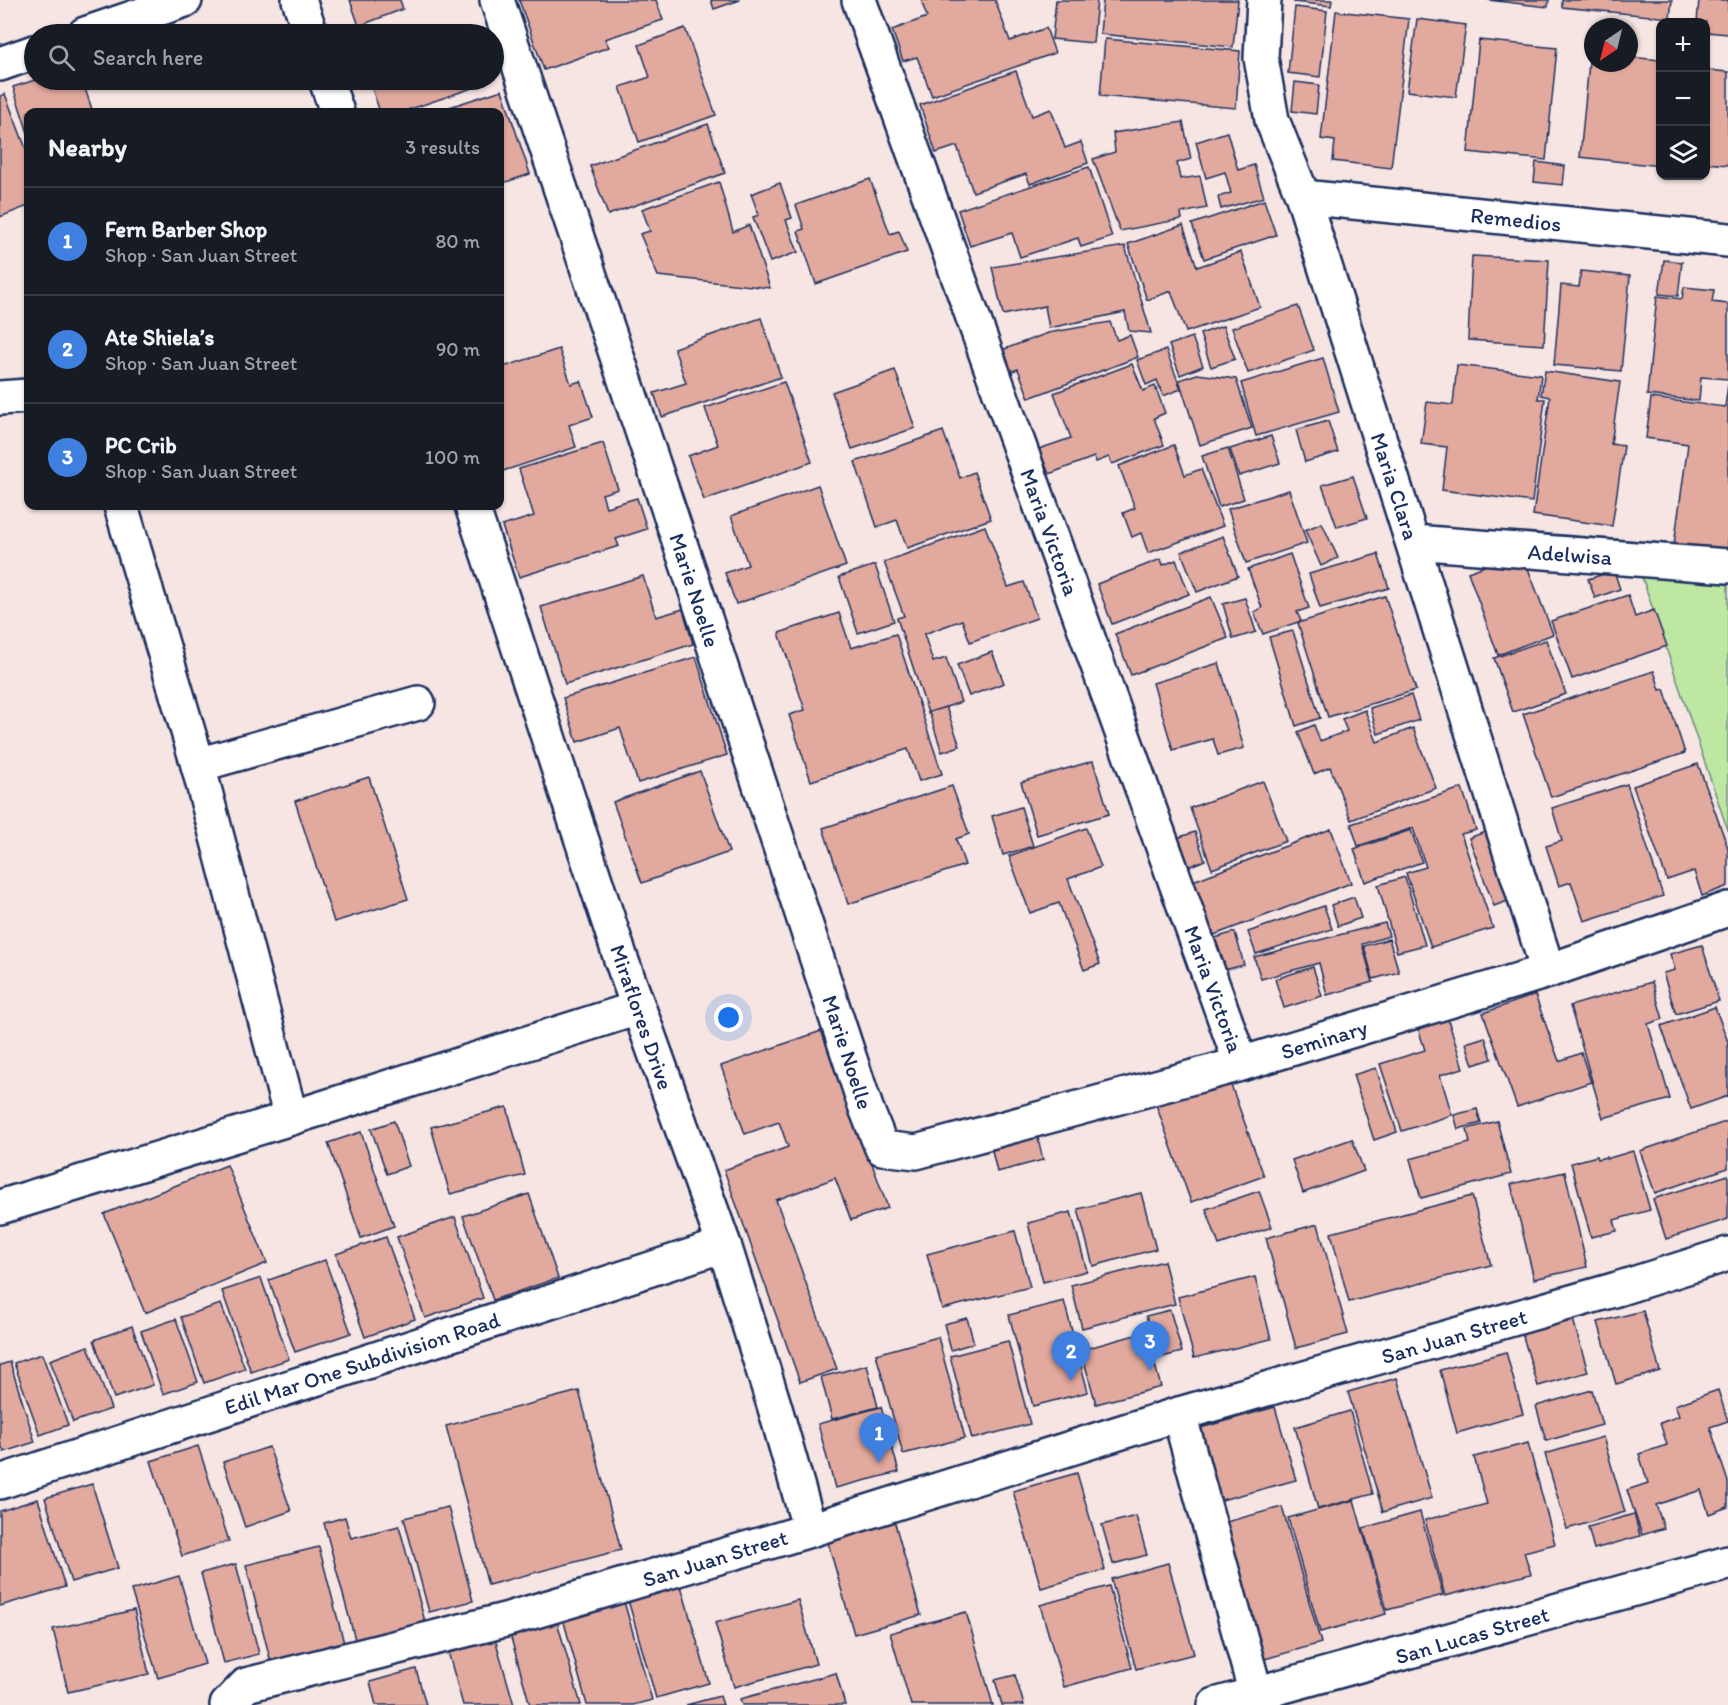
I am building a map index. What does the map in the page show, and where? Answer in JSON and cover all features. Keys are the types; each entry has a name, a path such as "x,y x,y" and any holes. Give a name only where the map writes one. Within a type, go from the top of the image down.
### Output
{"street":[{"path":"114,24 184,0"},
{"path":"299,0 307,24"},
{"name":"Marie Noelle","path":"496,0 696,591 866,1108 882,1148 916,1152"},
{"name":"Maria Victoria","path":"859,0 1241,1064"},
{"name":"Maria Clara","path":"1264,0 1261,58 1272,120 1303,197 1548,971"},
{"path":"0,64 24,56"},
{"name":"Remedios","path":"1303,197 1728,240"},
{"path":"0,398 24,396"},
{"path":"122,510 198,765 291,1118"},
{"name":"Miraflores Drive","path":"472,510 638,1008 724,1245 810,1530"},
{"name":"Adelwisa","path":"1413,542 1728,566"},
{"path":"198,765 418,702"},
{"name":"Seminary","path":"916,1152 1241,1064 1548,971 1728,909"},
{"path":"0,1207 638,1008"},
{"name":"Edil Mar One Subdivision Road","path":"0,1482 724,1245"},
{"name":"San Juan Street","path":"237,1695 506,1620 810,1530 1179,1414 1617,1289 1728,1254"},
{"path":"1179,1414 1258,1700"},
{"name":"San Lucas Street","path":"1215,1705 1258,1700 1728,1563"}],"green space":[{"path":"1639,568 1728,574 1728,831"}],"building":[{"path":"350,0 400,0 403,9 364,24 358,24"},
{"path":"519,0 656,0 663,20 605,39 609,47 544,70"},
{"path":"711,0 740,0 714,9"},
{"path":"921,0 995,0 1010,41 1046,28 1055,53 932,96 917,57 903,61 892,30 927,17"},
{"path":"1056,0 1097,0 1093,43 1052,39"},
{"path":"1103,0 1238,0 1233,47 1100,34"},
{"path":"1295,0 1332,0 1331,6 1294,2"},
{"path":"1488,0 1549,0 1548,7"},
{"path":"1562,0 1672,0 1670,18 1562,7"},
{"path":"1699,0 1728,0 1728,34 1710,32 1710,18 1697,18"},
{"path":"1295,7 1327,11 1320,77 1288,73"},
{"path":"1336,11 1409,19 1391,168 1333,161 1335,141 1321,139"},
{"path":"1417,19 1466,25 1456,97 1407,91"},
{"path":"685,28 716,115 639,142 620,87 650,77 639,45"},
{"path":"1105,39 1240,51 1236,108 1100,96"},
{"path":"1479,40 1557,48 1546,160 1468,152"},
{"path":"1638,58 1656,60 1656,166 1580,157 1588,72 1638,72"},
{"path":"1710,70 1728,72 1728,165 1710,163"},
{"path":"1016,71 1032,116 1051,109 1065,148 1081,142 1088,163 1030,184 1026,174 973,192 957,146 936,153 920,105"},
{"path":"1295,82 1319,85 1316,114 1292,111"},
{"path":"24,84 24,90 85,90 92,108 24,108 24,121 13,87"},
{"path":"372,90 466,90 414,108 379,108"},
{"path":"502,90 530,174 504,183 504,108 446,108"},
{"path":"5,94 24,144 24,208 0,217 0,96"},
{"path":"1183,122 1191,159 1177,163 1180,179 1200,176 1207,208 1181,213 1182,219 1120,231 1093,159 1115,152 1113,133"},
{"path":"708,124 725,173 608,215 590,166"},
{"path":"1227,132 1238,170 1254,165 1264,197 1221,209 1218,197 1231,193 1225,172 1206,178 1196,142"},
{"path":"1536,162 1565,166 1563,185 1534,182"},
{"path":"1089,167 1112,237 1081,247 1078,238 1020,257 1012,233 970,246 958,210"},
{"path":"870,179 890,234 899,231 907,252 816,284 798,231 804,229 796,205"},
{"path":"719,182 733,232 749,225 770,288 658,276 640,234 650,231 642,209"},
{"path":"780,183 792,218 786,220 798,252 770,262 753,217 759,215 751,194"},
{"path":"1264,200 1276,235 1204,259 1192,224"},
{"path":"1183,225 1197,267 1241,252 1260,307 1186,332 1171,291 1147,300 1128,244"},
{"path":"1125,246 1151,333 1129,331 1125,312 1049,328 1045,306 1003,315 992,267"},
{"path":"1472,256 1549,260 1544,345 1468,340"},
{"path":"1664,260 1682,262 1678,296 1659,294"},
{"path":"1581,271 1630,276 1621,371 1554,365 1561,285 1579,287"},
{"path":"1684,287 1714,290 1712,302 1728,304 1728,379 1701,377 1699,401 1647,395 1657,296 1682,299"},
{"path":"1298,306 1314,350 1248,373 1232,328"},
{"path":"761,318 781,377 662,417 654,393 686,383 674,348"},
{"path":"1110,322 1117,340 1130,335 1138,357 1029,398 1018,369 1010,372 1002,350 1048,333"},
{"path":"1223,326 1235,359 1211,367 1200,334"},
{"path":"1192,337 1203,366 1180,375 1169,345"},
{"path":"559,349 571,384 581,381 593,417 569,425 576,447 504,471 504,367"},
{"path":"1166,350 1181,389 1163,396 1157,380 1146,385 1137,360"},
{"path":"1323,358 1339,412 1256,436 1241,383"},
{"path":"1132,364 1143,391 1155,386 1165,413 1154,418 1164,445 1112,464 1109,457 1096,462 1094,457 1049,474 1039,449 1071,438 1054,393"},
{"path":"1457,365 1541,375 1538,399 1545,399 1532,502 1442,490 1447,447 1421,444 1427,402 1453,405"},
{"path":"895,370 915,428 852,449 832,392"},
{"path":"1545,371 1620,382 1611,444 1624,446 1612,526 1533,515 1550,397 1541,395"},
{"path":"1197,374 1236,379 1252,428 1200,445 1179,380"},
{"path":"784,382 812,462 704,500 688,456 718,445 705,408"},
{"path":"1728,384 1728,552 1674,545 1688,444 1646,438 1651,398 1725,407"},
{"path":"1328,421 1338,452 1305,462 1296,430"},
{"path":"943,431 960,478 974,472 991,519 907,548 897,520 877,527 855,462"},
{"path":"1271,436 1280,463 1239,476 1230,449"},
{"path":"603,443 618,489 602,494 606,507 637,498 647,529 616,539 619,546 519,577 502,526 534,516 519,469"},
{"path":"1174,445 1185,475 1201,469 1223,526 1148,553 1141,533 1132,537 1123,513 1135,508 1119,466"},
{"path":"1228,448 1244,499 1219,507 1202,456"},
{"path":"1353,476 1367,518 1337,527 1322,485"},
{"path":"818,485 846,566 736,604 725,573 748,565 731,516"},
{"path":"1289,490 1307,543 1246,563 1228,509"},
{"path":"1322,523 1338,558 1321,566 1305,530"},
{"path":"985,526 1008,587 1024,582 1037,618 970,642 962,620 924,634 933,662 946,658 961,702 928,713 897,618 904,616 884,562"},
{"path":"1223,536 1238,576 1197,592 1181,552"},
{"path":"1290,554 1309,608 1297,612 1301,621 1263,634 1254,612 1262,608 1248,569"},
{"path":"1378,554 1389,588 1320,608 1309,574"},
{"path":"1161,559 1163,565 1176,560 1189,594 1112,624 1097,584"},
{"path":"1501,560 1527,566 1553,634 1498,655 1468,572"},
{"path":"875,565 894,621 858,633 839,577"},
{"path":"1614,571 1620,589 1595,598 1588,579"},
{"path":"643,576 656,617 683,609 693,644 565,684 541,607"},
{"path":"1628,595 1635,617 1654,610 1667,646 1572,679 1551,621"},
{"path":"1385,596 1416,690 1328,717 1298,623"},
{"path":"1211,597 1228,638 1131,675 1115,634"},
{"path":"1245,598 1256,632 1233,639 1223,604"},
{"path":"839,613 851,648 896,634 942,774 919,781 908,749 811,781 789,715 805,710 779,633"},
{"path":"1293,631 1320,718 1296,726 1269,637"},
{"path":"1546,640 1566,694 1513,712 1494,658"},
{"path":"992,652 1004,683 969,696 957,665"},
{"path":"696,657 727,755 638,783 620,728 577,742 563,698"},
{"path":"1219,663 1244,748 1218,755 1213,739 1173,750 1153,683"},
{"path":"1654,671 1660,690 1664,689 1685,753 1551,797 1523,714"},
{"path":"1411,695 1419,720 1378,734 1370,708"},
{"path":"946,707 960,746 942,752 929,712"},
{"path":"1365,710 1377,742 1413,728 1436,788 1351,820 1330,767 1314,774 1298,732 1314,725 1320,741 1347,731 1342,719"},
{"path":"1093,761 1109,814 1037,835 1021,782"},
{"path":"1698,764 1728,848 1728,886 1702,896 1694,871 1667,880 1633,786"},
{"path":"700,771 729,852 642,883 613,802"},
{"path":"369,777 408,899 334,922 295,801"},
{"path":"1263,781 1286,841 1212,869 1190,808"},
{"path":"1627,784 1663,896 1584,921 1571,882 1559,886 1546,846 1562,841 1552,808"},
{"path":"952,786 969,834 956,839 965,865 848,904 823,828"},
{"path":"1462,788 1476,830 1461,834 1493,928 1431,947 1406,873 1426,867 1413,828 1358,846 1351,824"},
{"path":"1021,807 1033,846 1003,855 992,816"},
{"path":"1086,828 1101,867 1068,879 1100,964 1084,970 1059,903 1030,913 1009,856"},
{"path":"1331,829 1351,883 1214,935 1193,881"},
{"path":"1411,830 1422,862 1365,882 1354,849"},
{"path":"1195,832 1205,860 1188,867 1177,838"},
{"path":"1485,832 1510,900 1494,906 1469,838"},
{"path":"1405,877 1425,945 1397,952 1378,885"},
{"path":"1354,897 1361,918 1338,926 1331,905"},
{"path":"1324,906 1332,929 1256,954 1248,932"},
{"path":"1385,923 1389,936 1362,944 1373,982 1327,995 1319,963 1261,979 1254,957"},
{"path":"1235,932 1244,965 1224,970 1215,938"},
{"path":"1389,939 1399,972 1373,979 1364,946"},
{"path":"1702,945 1719,1001 1676,1014 1663,973 1675,970 1670,954"},
{"path":"1313,967 1322,996 1284,1008 1275,979"},
{"path":"1652,982 1663,1019 1648,1024 1670,1099 1603,1118 1570,1006"},
{"path":"1535,995 1559,1061 1581,1053 1591,1082 1517,1107 1483,1013"},
{"path":"1715,1007 1728,1042 1728,1096 1691,1109 1661,1026"},
{"path":"1446,1013 1463,1068 1440,1075 1452,1115 1402,1131 1380,1064 1425,1050 1416,1022"},
{"path":"824,1030 888,1208 851,1220 835,1178 776,1200 837,1369 800,1382 724,1170 788,1147 779,1122 745,1134 721,1066"},
{"path":"1485,1037 1492,1059 1473,1065 1466,1043"},
{"path":"1376,1068 1397,1132 1374,1140 1353,1075"},
{"path":"1227,1074 1264,1176 1191,1202 1154,1099"},
{"path":"507,1107 525,1175 450,1194 431,1127"},
{"path":"1477,1109 1481,1123 1458,1129 1454,1115"},
{"path":"394,1121 409,1166 387,1174 371,1129"},
{"path":"1497,1121 1511,1174 1421,1198 1410,1159 1470,1143 1467,1129"},
{"path":"1728,1121 1728,1168 1655,1193 1640,1151"},
{"path":"361,1132 394,1226 361,1238 328,1143"},
{"path":"1037,1134 1043,1160 997,1172 991,1146"},
{"path":"1352,1139 1364,1171 1303,1193 1292,1160"},
{"path":"1633,1151 1650,1210 1614,1220 1617,1231 1591,1237 1571,1163 1597,1156 1598,1159 1606,1157 1606,1159"},
{"path":"227,1165 267,1263 145,1313 104,1214"},
{"path":"1565,1172 1587,1267 1534,1279 1511,1184"},
{"path":"1728,1175 1728,1219 1666,1239 1653,1199"},
{"path":"1259,1191 1272,1227 1219,1245 1206,1209"},
{"path":"1141,1193 1156,1249 1093,1266 1078,1209"},
{"path":"529,1194 558,1278 493,1300 463,1216"},
{"path":"1472,1196 1491,1265 1349,1302 1331,1233"},
{"path":"1071,1212 1087,1271 1043,1282 1028,1223"},
{"path":"455,1217 483,1298 425,1318 397,1237"},
{"path":"1318,1224 1348,1334 1296,1348 1266,1238"},
{"path":"1015,1231 1030,1287 942,1309 927,1254"},
{"path":"386,1237 415,1319 365,1337 336,1254"},
{"path":"325,1260 351,1333 295,1352 269,1280"},
{"path":"1164,1261 1175,1304 1082,1328 1071,1285"},
{"path":"1255,1277 1271,1339 1194,1358 1178,1297"},
{"path":"261,1278 289,1359 251,1372 222,1291"},
{"path":"1064,1301 1088,1392 1033,1406 1009,1315"},
{"path":"221,1304 245,1369 204,1383 181,1317"},
{"path":"1170,1310 1182,1352 1158,1358 1146,1316"},
{"path":"1643,1311 1660,1371 1616,1384 1598,1322"},
{"path":"1572,1316 1588,1372 1538,1386 1521,1330"},
{"path":"967,1318 974,1343 951,1350 944,1324"},
{"path":"176,1319 198,1382 163,1394 141,1331"},
{"path":"132,1326 153,1385 114,1398 94,1340"},
{"path":"1146,1332 1161,1387 1096,1404 1081,1350"},
{"path":"938,1337 965,1438 903,1454 876,1354"},
{"path":"1008,1341 1030,1424 972,1439 950,1356"},
{"path":"88,1346 111,1409 73,1422 50,1360"},
{"path":"1506,1352 1523,1414 1457,1433 1440,1370"},
{"path":"42,1354 68,1425 40,1435 14,1363"},
{"path":"10,1362 35,1442 4,1452 0,1442 0,1365"},
{"path":"867,1365 878,1407 832,1419 821,1377"},
{"path":"1397,1378 1432,1498 1383,1512 1348,1392"},
{"path":"1592,1390 1602,1425 1546,1441 1536,1406"},
{"path":"1718,1390 1728,1421 1710,1427 1728,1482 1728,1507 1709,1514 1701,1490 1656,1505 1664,1528 1642,1535 1627,1490 1648,1483 1639,1454 1667,1445 1660,1423 1679,1416 1675,1405"},
{"path":"579,1391 621,1550 488,1585 446,1426"},
{"path":"881,1407 899,1472 835,1488 818,1424"},
{"path":"1275,1407 1296,1480 1218,1501 1197,1429"},
{"path":"1350,1411 1373,1494 1318,1509 1295,1427"},
{"path":"1603,1437 1625,1512 1567,1529 1545,1454"},
{"path":"1528,1443 1555,1544 1524,1552 1531,1574 1445,1596 1425,1520 1487,1504 1474,1457"},
{"path":"198,1446 229,1541 182,1556 151,1461"},
{"path":"269,1447 291,1511 245,1527 223,1462"},
{"path":"1077,1473 1105,1570 1041,1588 1013,1491"},
{"path":"92,1484 118,1568 71,1582 45,1498"},
{"path":"38,1499 65,1587 0,1606 0,1511"},
{"path":"1354,1500 1386,1614 1320,1632 1288,1518"},
{"path":"448,1507 473,1601 429,1612 404,1518"},
{"path":"1282,1507 1321,1643 1254,1662 1215,1525"},
{"path":"1420,1512 1443,1595 1387,1610 1363,1528"},
{"path":"892,1513 921,1615 854,1634 825,1532"},
{"path":"1634,1514 1640,1536 1594,1549 1588,1527"},
{"path":"1136,1516 1147,1555 1113,1564 1102,1525"},
{"path":"345,1517 351,1538 399,1526 427,1629 357,1647 324,1523"},
{"path":"319,1547 346,1651 273,1670 246,1565"},
{"path":"1168,1563 1194,1654 1136,1669 1111,1579"},
{"path":"236,1564 259,1654 224,1663 201,1573"},
{"path":"677,1572 709,1683 656,1698 624,1586"},
{"path":"179,1576 205,1664 158,1678 131,1590"},
{"path":"1109,1586 1132,1668 1064,1687 1040,1605"},
{"path":"623,1598 652,1700 633,1705 587,1705 562,1615"},
{"path":"798,1600 816,1664 734,1687 715,1623"},
{"path":"134,1610 149,1674 68,1692 53,1629"},
{"path":"966,1612 993,1705 911,1705 890,1633"},
{"path":"556,1618 581,1705 530,1705 509,1631"},
{"path":"492,1628 514,1705 463,1705 445,1641"},
{"path":"416,1669 426,1705 376,1705 370,1682"},
{"path":"836,1673 845,1705 742,1705 740,1699"},
{"path":"1015,1675 1024,1705 1002,1705 995,1680"},
{"path":"720,1696 723,1705 686,1705"}],"place":[{"name":"PC Crib","path":"1150,1371"},
{"name":"Ate Shiela’s","path":"1071,1381"},
{"name":"Fern Barber Shop","path":"879,1463"}]}
